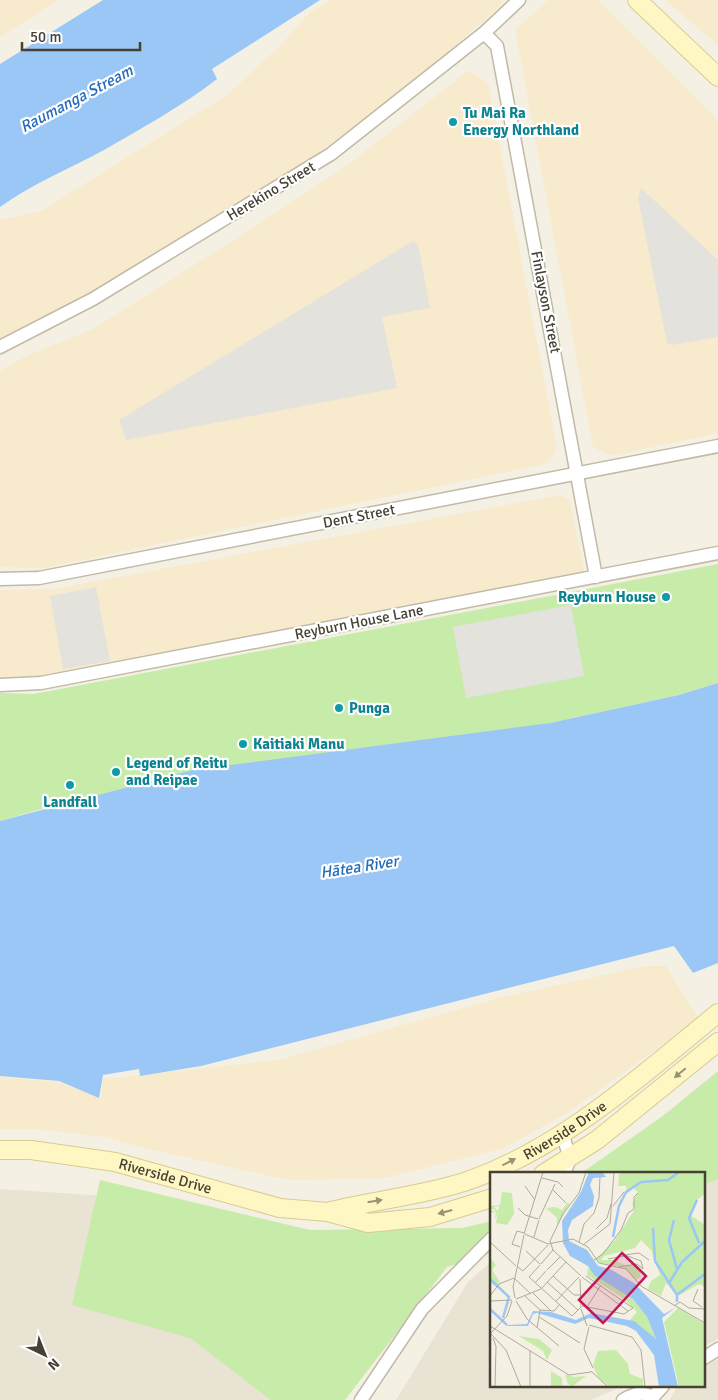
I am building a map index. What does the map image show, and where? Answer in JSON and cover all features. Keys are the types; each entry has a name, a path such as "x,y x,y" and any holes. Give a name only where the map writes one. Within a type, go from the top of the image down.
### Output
{"main road":[{"path":"637,0 718,77"},
{"name":"Riverside Drive","path":"328,1212 371,1201 411,1196 464,1182 502,1165 562,1133 615,1097 718,1014"},
{"name":"Riverside Drive","path":"549,1172 567,1166 718,1042"},
{"name":"Riverside Drive","path":"0,1150 31,1150 115,1162 280,1208 328,1212 368,1223 430,1217 490,1199"}],"street":[{"name":"Herekino Street","path":"0,347 93,299 331,154 484,33 519,0"},
{"name":"Finlayson Street","path":"484,33 497,46 559,369 596,577"},
{"name":"Dent Street","path":"0,579 39,578 718,446"},
{"name":"Reyburn House Lane","path":"0,685 41,683 718,553"},
{"path":"562,1133 567,1166"},
{"path":"361,1400 394,1348 422,1309 490,1240"},
{"path":"706,1357 718,1349"},
{"path":"623,1400 635,1393 646,1394 653,1399 661,1388"}],"shaded area":[{"path":"0,0 59,0 0,37"},
{"path":"331,0 503,0 498,8 405,89 281,180 0,344 0,220 41,211 227,95 281,45 309,13"},
{"path":"548,0 598,0 718,120 718,433 616,455 608,454 593,447 515,30"},
{"path":"665,0 718,0 718,45"},
{"path":"471,72 488,83 557,448 549,462 43,568 0,567 0,371 24,357 93,329 226,245 345,167 465,73"},
{"path":"641,188 718,260 718,337 672,345 667,343 638,198"},
{"path":"413,241 418,244 430,308 382,317 397,388 126,440 119,420"},
{"path":"560,495 569,499 585,573 67,677 0,679 0,590 54,589"},
{"path":"96,587 110,661 63,669 50,596"},
{"path":"571,605 584,676 466,698 453,627"},
{"path":"645,966 666,966 699,1019 567,1113 502,1149 385,1178 288,1180 144,1148 105,1137 37,1129 0,1129 0,1077 58,1082 101,1098 103,1079 279,1060 502,997"},
{"path":"718,1071 718,1337 716,1340 706,1345 706,1172 592,1172"},
{"path":"0,1189 139,1198 333,1400 0,1400"},
{"path":"490,1263 490,1388 618,1388 591,1400 396,1400 468,1282"},
{"path":"718,1359 718,1400 670,1400 676,1388 706,1388 706,1366"}],"green space":[{"path":"718,564 718,683 679,695 550,723 62,803 0,821 0,693 34,694"},
{"path":"718,1071 718,1179 706,1183 706,1172 583,1172 670,1111"},
{"path":"100,1180 310,1230 462,1228 490,1221 490,1254 447,1267 345,1400 271,1400 190,1338 72,1305"}],"water":[{"name":"Raumanga Stream","path":"103,0 320,0 212,69 217,79 176,108 104,150 25,191 0,207 0,64"},
{"name":"Hātea River","path":"718,683 718,963 693,973 674,946 201,1066 140,1076 139,1069 103,1075 99,1098 59,1081 0,1076 0,821 193,770 550,723 679,695"}],"place":[{"name":"Tu Mai Ra Energy Northland","path":"453,122"},
{"name":"Reyburn House","path":"666,597"},
{"name":"Punga","path":"339,708"},
{"name":"Kaitiaki Manu","path":"243,744"},
{"name":"Legend of Reitu and Reipae","path":"116,772"},
{"name":"Landfall","path":"70,785"}]}
